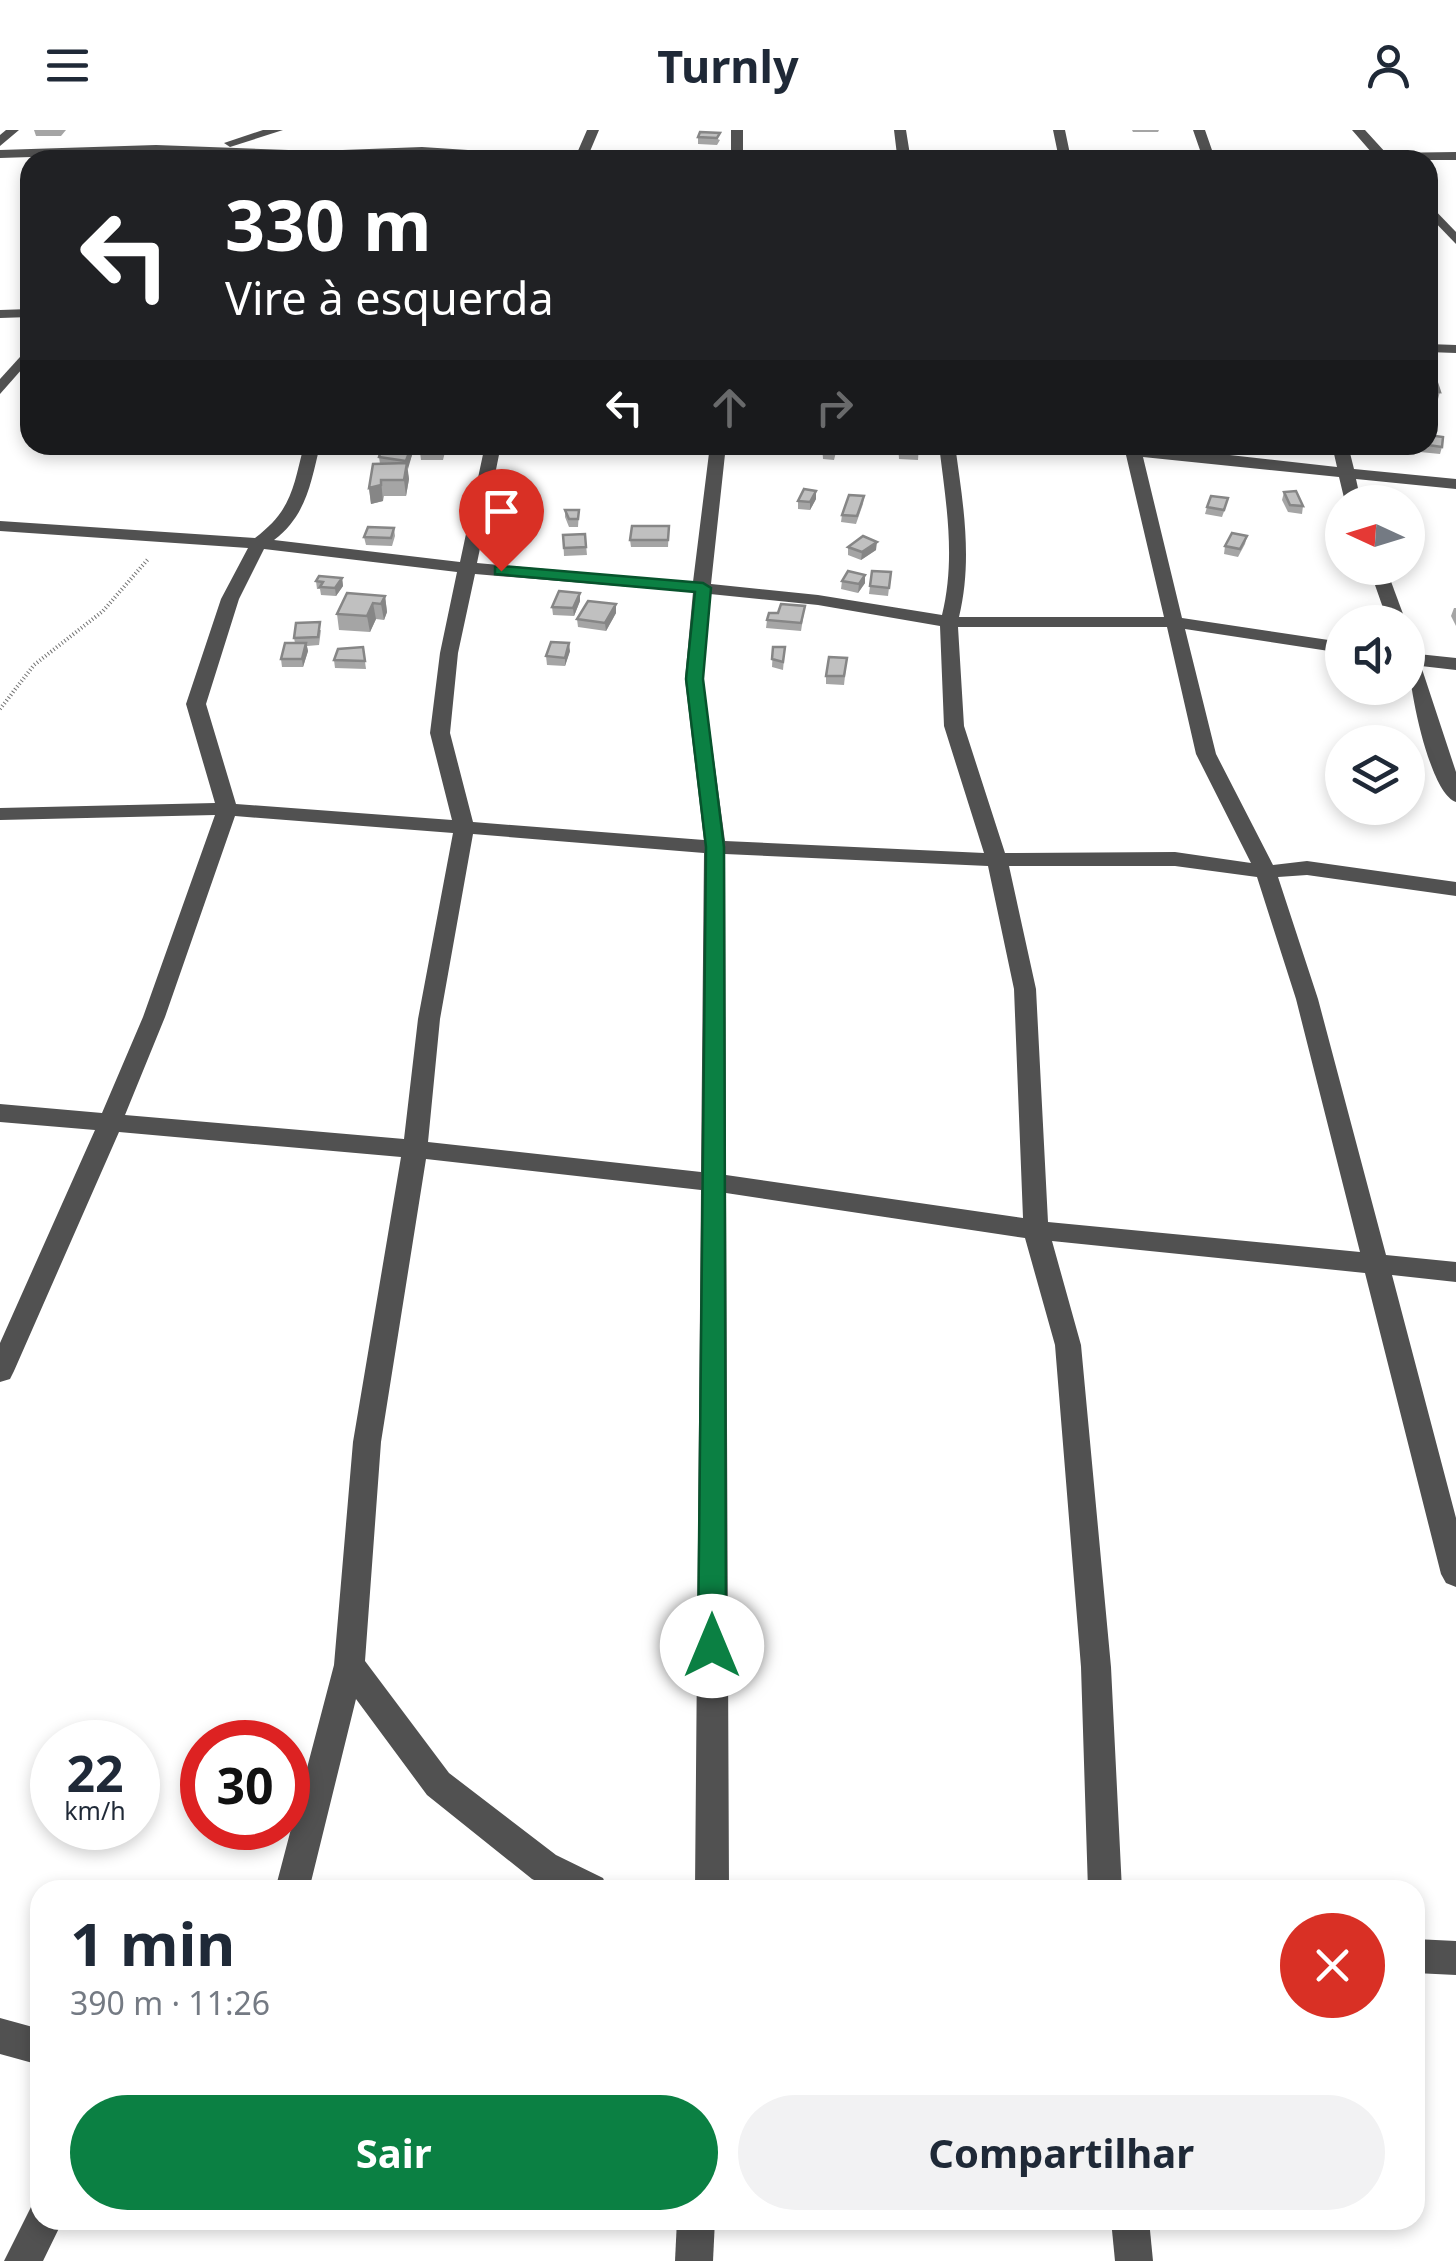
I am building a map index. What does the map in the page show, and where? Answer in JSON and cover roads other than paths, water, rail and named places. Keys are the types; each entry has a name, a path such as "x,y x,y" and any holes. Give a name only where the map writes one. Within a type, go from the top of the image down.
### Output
{"street":[{"path":"0,142 14,130"},
{"path":"199,150 278,130"},
{"path":"1358,130 1377,150"},
{"path":"434,137 455,150"},
{"path":"1438,219 1456,240"},
{"path":"0,389 20,370"},
{"path":"0,1371 63,1236 154,1018 227,810 196,704 230,598 258,544 283,525 298,502 310,455"},
{"path":"295,1880 349,1665 367,1442 415,1149 429,1019 464,828 440,733 448,652 492,455"},
{"path":"712,1880 715,847 694,679 716,455"},
{"path":"949,455 958,568 949,622 954,726 997,860 1025,989 1036,1230 1068,1345 1096,1666 1105,1880"},
{"path":"1135,455 1206,754 1266,872 1307,1000 1456,1574"},
{"path":"1182,455 1348,476 1456,484"},
{"path":"1343,455 1350,485"},
{"path":"0,526 258,544 469,568 703,588 818,600 949,622 1173,622 1325,644"},
{"path":"1425,659 1456,664"},
{"path":"1422,705 1456,796"},
{"path":"0,814 227,810 715,847 997,860 1175,859 1266,872 1307,868 1456,889"},
{"path":"0,1113 415,1149 713,1182 1036,1230 1456,1272"},
{"path":"349,1665 438,1784 544,1867 571,1880"},
{"path":"1425,1956 1456,1958"},
{"path":"0,2036 30,2045"},
{"path":"22,2261 39,2230"},
{"path":"694,2261 696,2230"},
{"path":"1131,2230 1134,2261"}]}
